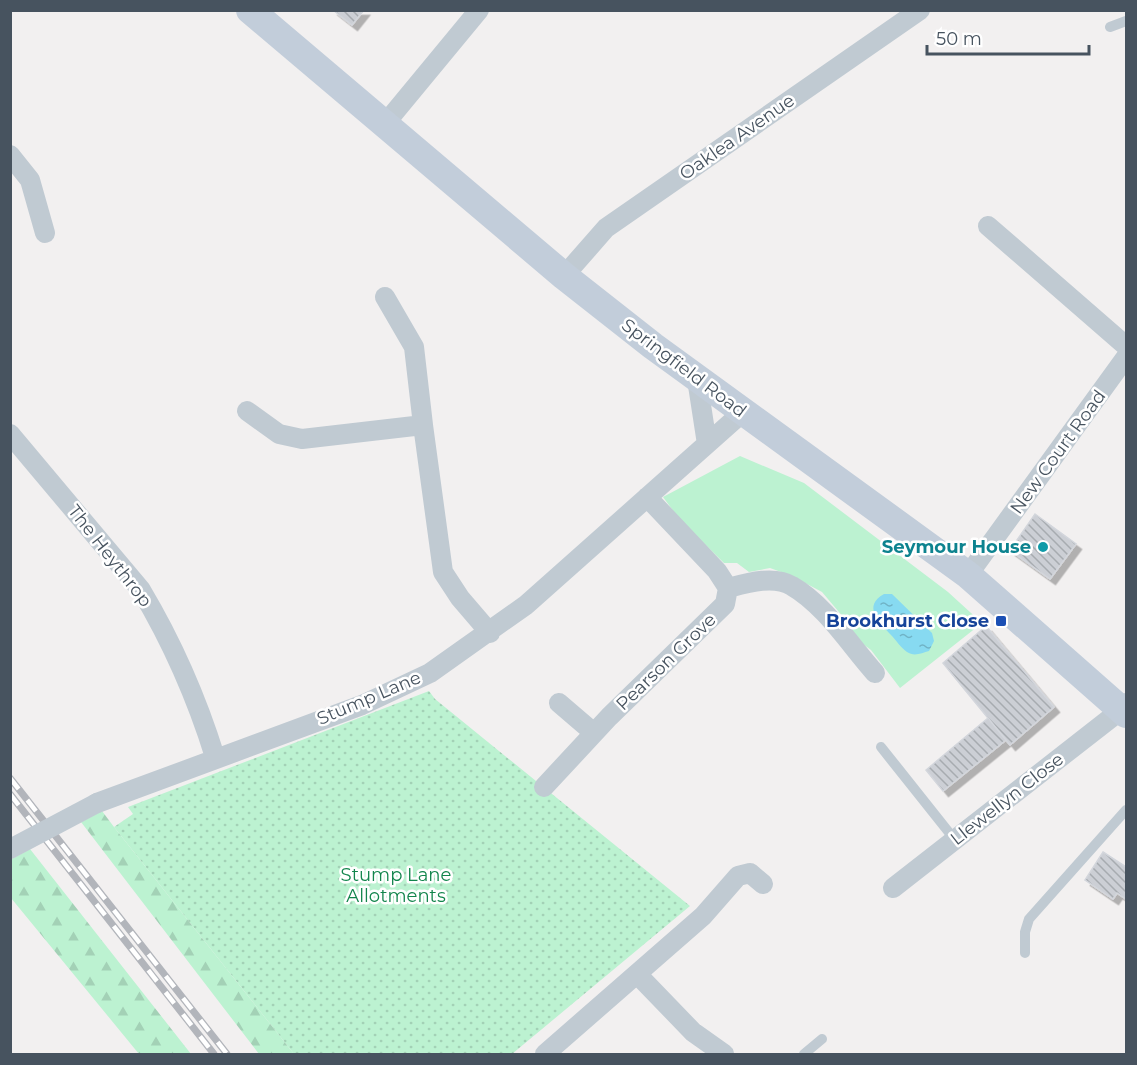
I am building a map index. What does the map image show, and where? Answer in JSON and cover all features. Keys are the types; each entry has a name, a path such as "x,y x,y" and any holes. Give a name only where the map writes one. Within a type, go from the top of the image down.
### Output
{"main road":[{"name":"Springfield Road","path":"250,10 564,276 697,379 968,575 1005,598 1040,633 1125,709"}],"street":[{"path":"384,125 479,10"},
{"name":"Oaklea Avenue","path":"564,276 606,228 920,10"},
{"path":"10,155 30,180 45,233"},
{"path":"988,226 1126,346"},
{"path":"385,297 414,347 443,572 460,598 490,633"},
{"name":"New Court Road","path":"968,575 1126,357"},
{"path":"697,379 707,444"},
{"path":"247,411 279,434 302,439 423,425"},
{"name":"Stump Lane","path":"10,849 97,803 398,689 430,673 490,633 526,605 743,412"},
{"name":"The Heythrop","path":"10,434 141,590 158,618 202,715 215,757"},
{"path":"647,497 717,571 728,588 755,580 790,585 820,610 875,673"},
{"name":"Pearson Grove","path":"544,787 594,733 726,604 728,588"},
{"path":"559,703 594,733"},
{"name":"Llewellyn Close","path":"893,888 1125,709"},
{"path":"545,1054 703,916 738,876 750,873 763,884"},
{"path":"637,974 693,1032 724,1054"}],"lane":[{"path":"1110,27 1126,21 1122,10"},
{"path":"881,747 955,840"},
{"path":"1025,953 1025,932 1029,919 1126,810"},
{"path":"804,1054 822,1039"}],"green space":[{"path":"740,456 804,483 948,592 982,623 900,688 871,650 847,632 844,618 822,592 792,576 770,568 749,572 737,563 724,563 680,520 663,497"},
{"name":"Stump Lane Allotments","path":"429,691 435,699 690,906 512,1054 294,1054 114,827 133,814 128,807"},
{"path":"102,811 294,1054 259,1054 81,822"},
{"path":"30,849 191,1054 139,1054 11,898 10,860"}],"water":[{"path":"884,594 892,594 932,633 934,641 929,651 921,654 907,652 882,625 873,609 877,599"}],"building":[{"path":"333,10 364,10 352,25"},
{"name":"Seymour House","path":"1035,514 1076,544 1050,579 1010,550"},
{"path":"986,626 1054,707 1010,745 943,663"},
{"path":"988,718 1006,740 943,791 926,770"},
{"path":"1103,852 1126,867 1126,899 1117,893 1113,899 1085,880"}],"railway":[{"path":"10,778 227,1054"},
{"path":"10,794 214,1054"}],"place":[{"name":"Seymour House","path":"1043,547"},
{"name":"Brookhurst Close","path":"1001,621"}]}
